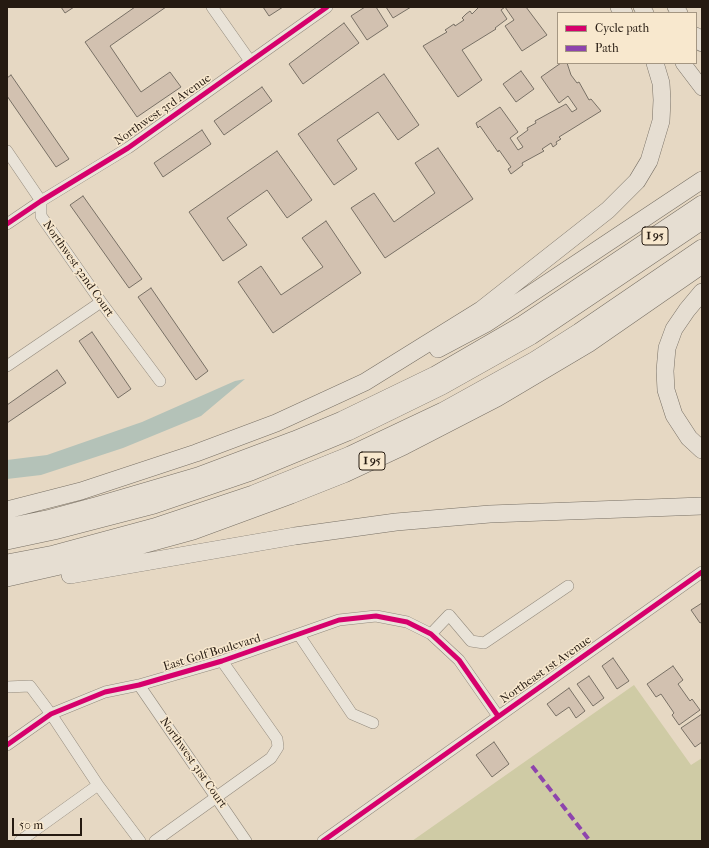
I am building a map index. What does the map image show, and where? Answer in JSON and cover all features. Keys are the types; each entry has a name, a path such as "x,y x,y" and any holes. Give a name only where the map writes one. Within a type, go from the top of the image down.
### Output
{"highway":[{"path":"7,510 81,491 196,453 276,423 365,382 481,310 608,210 637,181 649,161 661,121 661,83 655,64"},
{"path":"365,382 380,380 487,323 702,180"},
{"name":"I 95","path":"7,526 85,509 198,476 294,440 362,411 435,375 523,324 702,204"},
{"path":"7,541 54,531 154,505 251,472 348,432 442,386 531,336 702,221"},
{"path":"7,564 104,541 161,525 254,494 350,455 443,411 535,360 579,332 702,248"},
{"name":"I 95","path":"7,578 91,560 193,530 291,495 404,446 497,398 588,344 702,265"},
{"path":"702,292 674,328 667,348 665,371 666,390 674,415 689,438 702,450"},
{"path":"7,588 84,573 287,538 396,522 484,514 702,506"}],"main road":[{"path":"684,64 702,88"}],"street":[{"path":"212,7 250,61"},
{"name":"Northwest 3rd Avenue","path":"7,224 41,200 128,148 327,7"},
{"name":"Northwest 32nd Court","path":"7,151 41,200 41,216 101,302 160,381"},
{"path":"7,366 101,302"},
{"name":"Northeast 1st Avenue","path":"324,841 702,572"},
{"path":"430,634 449,615 471,641 484,643 568,586"},
{"name":"East Golf Boulevard","path":"7,745 52,714 105,692 139,685 222,661 339,620 376,616 407,622 430,634 460,660 498,716"},
{"path":"299,635 352,714 373,723"},
{"path":"155,841 271,758 278,747 277,739 222,661"},
{"name":"Northwest 31st Court","path":"139,685 246,841"},
{"path":"7,687 30,686 52,714 98,786 140,841"},
{"path":"20,841 98,786"}],"shaded area":[{"path":"245,379 201,416 123,448 41,475 7,479 7,460 47,455 142,422 235,381"},
{"path":"634,685 691,765 702,758 702,841 412,841"}],"building":[{"path":"61,7 74,7 65,13"},
{"path":"135,7 166,7 110,46 141,92 170,72 181,87 137,117 85,42"},
{"path":"263,7 283,7 269,16"},
{"path":"365,7 376,7 388,26 367,40 351,16"},
{"path":"386,7 411,7 393,18"},
{"path":"479,7 505,7 501,10 507,19 495,28 496,29 462,50 482,80 458,97 423,46 447,32 445,30 464,20 462,18 466,14 470,11 472,14"},
{"path":"505,7 526,7 547,35 522,51 505,26 514,20"},
{"path":"344,23 359,43 303,84 289,64"},
{"path":"560,64 567,64 571,75 577,83 579,82 589,100 591,99 601,111 559,137 561,139 556,142 557,144 553,147 551,143 542,149 544,151 522,163 523,165 511,174 508,169 511,167 499,150 498,152 480,126 478,128 476,123 500,107 518,132 510,138 518,150 523,147 517,138 528,130 527,128 536,123 535,121 566,104 572,112 577,109 568,96 559,103 541,77"},
{"path":"521,71 534,89 516,102 503,84"},
{"path":"384,74 419,125 398,140 378,112 337,140 357,169 334,185 298,134"},
{"path":"11,75 69,159 56,167 7,96 7,78"},
{"path":"262,87 272,101 224,135 214,121"},
{"path":"202,130 211,144 163,177 154,163"},
{"path":"438,148 473,199 385,258 351,208 374,193 394,222 435,193 415,163"},
{"path":"277,151 312,200 287,218 267,190 227,218 247,245 223,261 189,212"},
{"path":"83,196 142,279 129,288 70,205"},
{"path":"326,221 361,273 273,333 238,282 261,266 281,295 323,267 302,238"},
{"path":"151,288 208,371 196,380 138,297"},
{"path":"92,332 131,389 118,398 79,341"},
{"path":"57,370 66,383 7,423 7,405"},
{"path":"702,603 702,622 700,623 691,610"},
{"path":"613,658 629,681 617,689 602,666"},
{"path":"673,666 683,680 678,684 690,701 692,699 700,710 679,725 672,715 674,713 661,694 656,697 647,684"},
{"path":"589,676 604,698 593,706 577,684"},
{"path":"569,688 585,711 576,718 569,707 556,716 547,704"},
{"path":"702,714 702,742 695,747 681,728"},
{"path":"494,742 509,764 492,777 476,755"}],"marked path":[{"path":"532,766 590,841"}],"cycle path":[{"path":"7,224 41,201 128,148 327,7"},
{"path":"323,841 702,572"},
{"path":"7,745 51,714 105,692 139,685 222,661 339,620 376,616 407,622 431,634 459,660 498,716"}]}
